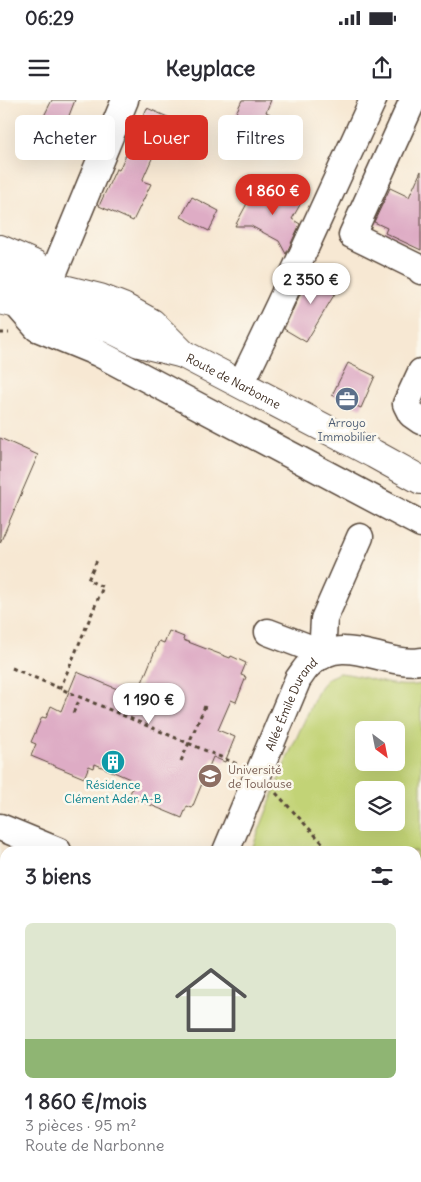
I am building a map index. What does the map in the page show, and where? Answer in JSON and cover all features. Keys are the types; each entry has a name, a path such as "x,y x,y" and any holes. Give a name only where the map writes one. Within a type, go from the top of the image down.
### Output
{"main road":[{"path":"0,249 36,265 49,284"},
{"name":"Route de Narbonne","path":"0,273 100,298 123,307 152,323 183,354 421,480"},
{"path":"8,302 69,316 111,330 138,344 183,354"}],"street":[{"path":"8,302 35,296 49,284 125,100"},
{"path":"241,384 373,100"},
{"path":"413,100 352,236 419,268 421,271"},
{"path":"49,284 64,301 75,329 98,354"},
{"path":"8,302 37,328 98,354 421,524"},
{"path":"421,372 406,404 411,414 421,421"},
{"path":"322,656 324,619 360,536"},
{"path":"268,632 310,648 322,656"},
{"name":"Allée Émile Durand","path":"228,846 298,679 310,664 335,650 351,649 408,663 421,661"},
{"path":"0,827 46,846"}],"path":[{"path":"60,689 103,587 88,580 98,558"},
{"path":"12,668 239,765"},
{"path":"73,713 81,697"},
{"path":"181,760 205,706"},
{"path":"273,786 274,792 325,846"}],"green space":[{"path":"339,673 390,684 421,684 421,846 253,846 288,756 320,687 328,678"}],"building":[{"path":"52,100 75,100 69,115 44,115"},
{"path":"242,100 271,100 266,112 270,115 235,115"},
{"path":"147,108 163,115 144,115"},
{"path":"125,157 125,160 151,160 142,181 151,184 133,221 99,206 116,169 119,170"},
{"path":"421,171 421,250 385,233 387,228 374,222 390,188 409,197"},
{"path":"274,185 302,201 292,219 300,224 286,254 279,241 251,226 235,226 251,196 264,203"},
{"path":"192,197 219,211 209,231 181,217"},
{"path":"312,268 340,285 306,342 284,329"},
{"path":"348,363 375,376 361,408 332,395"},
{"path":"0,438 38,455 0,543"},
{"path":"169,631 184,637 183,640 246,663 241,675 246,677 236,702 231,700 218,730 235,737 225,762 213,757 192,808 187,806 182,818 129,796 134,784 129,782 130,779 95,764 94,768 89,766 84,778 31,756 36,744 31,742 42,717 46,718 51,706 61,711 77,672 136,697 159,641 164,643"}],"place":[{"name":"Arroyo Immobilier","path":"347,399"},
{"name":"Résidence Clément Ader A-B","path":"113,762"},
{"name":"Université de Toulouse","path":"210,776"}]}
